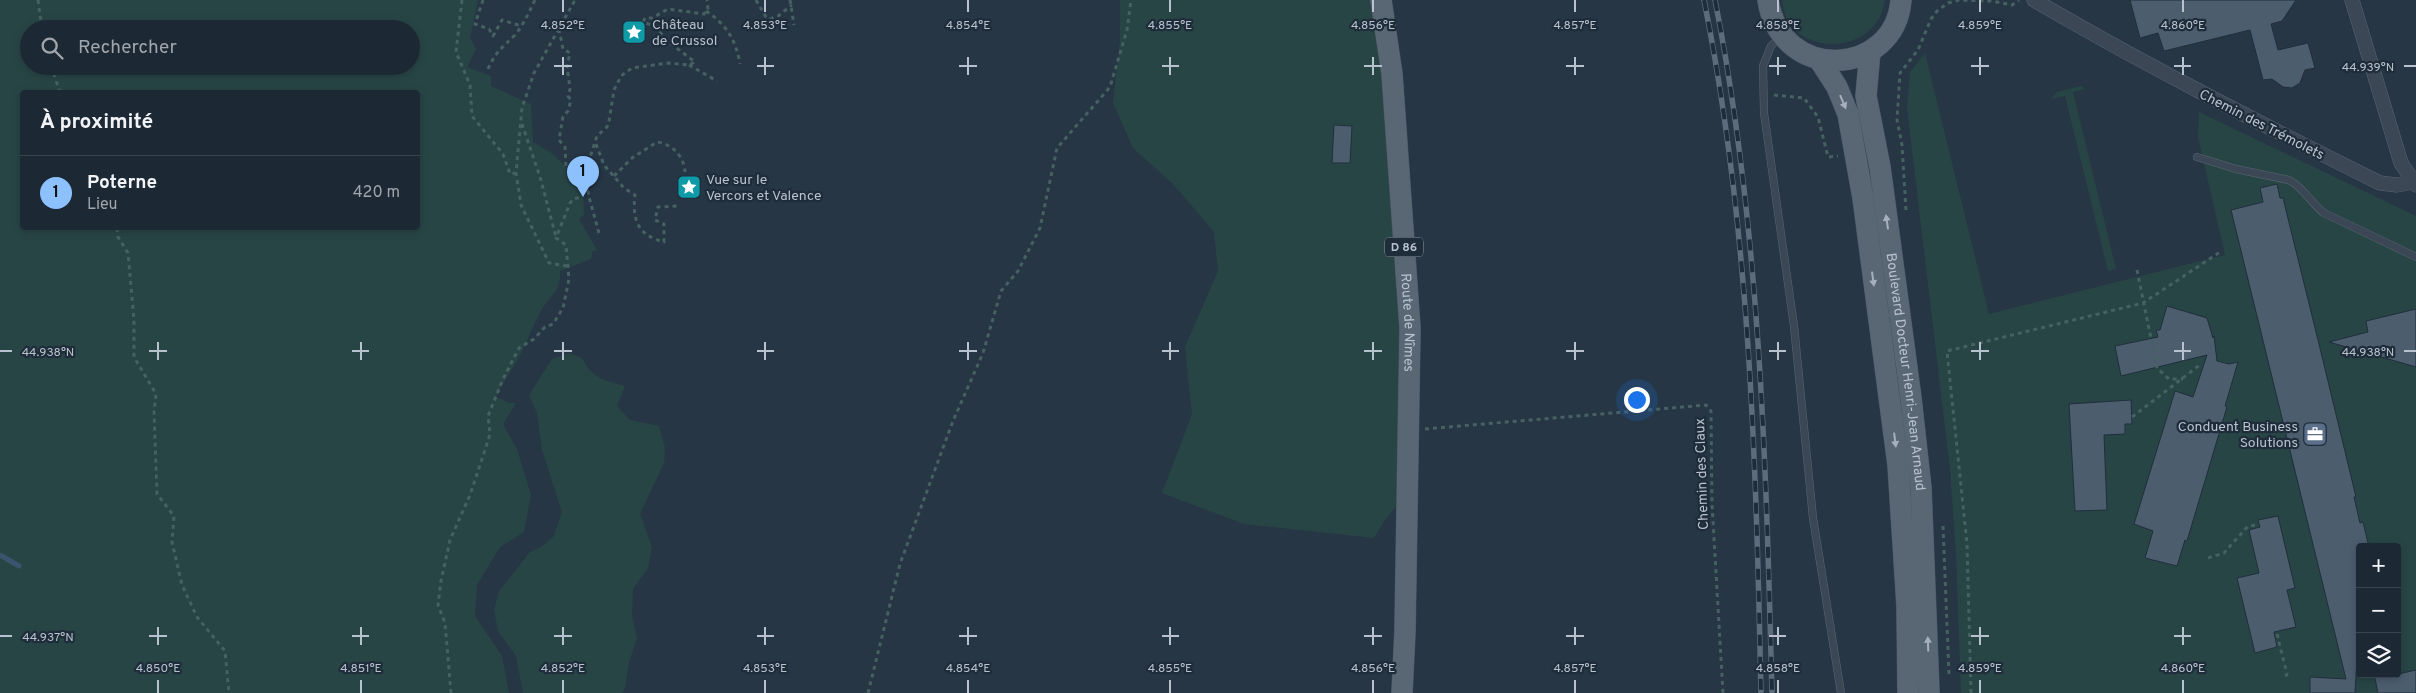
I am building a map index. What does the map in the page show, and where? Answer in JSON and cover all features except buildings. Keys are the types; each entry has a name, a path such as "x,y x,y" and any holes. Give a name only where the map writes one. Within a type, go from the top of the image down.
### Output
{"main road":[{"name":"Route de Nîmes","path":"1381,0 1392,74 1410,328 1405,631 1402,693"},
{"path":"1768,0 1771,18 1782,35 1804,54 1819,59 1847,60 1870,51 1885,37 1894,23 1902,1"},
{"name":"Boulevard Docteur Henri-Jean Arnaud","path":"1870,51 1866,96 1880,166 1921,488 1929,693"},
{"name":"Boulevard Docteur Henri-Jean Arnaud","path":"1819,59 1837,87 1848,114 1853,134 1864,208 1898,465 1907,606 1908,693"}],"street":[{"name":"Chemin des Trémolets","path":"2034,0 2142,62 2380,183 2397,185 2415,184"},
{"path":"2352,0 2401,163 2415,184"}],"lane":[{"path":"1782,35 1766,53 1763,66 1763,94 1794,326 1813,518 1842,693"},
{"path":"2196,157 2236,169 2289,180 2297,185 2312,203 2324,213 2416,257"}],"path":[{"path":"38,0 41,20"},
{"path":"462,0 456,52 470,85 472,116 503,154 510,174 516,172"},
{"path":"483,0 475,24 488,29 493,36 502,20 521,26"},
{"path":"488,69 496,52 530,14 535,0"},
{"path":"567,266 550,263 521,205 516,172 524,100 534,73 575,0"},
{"path":"706,11 707,0"},
{"path":"756,0 766,17 770,19 792,6"},
{"path":"790,0 794,25"},
{"path":"868,693 900,564 953,421 983,353 1001,291 1018,270 1040,228 1057,148 1110,87 1127,30 1131,0"},
{"path":"1940,0 1942,7"},
{"path":"1902,145 1896,110 1900,73 1918,50 1931,19 1942,7 1959,0 2002,2 2012,5 2019,0"},
{"path":"689,65 695,62 654,26 643,22 645,18 652,18 668,10 700,15 706,11"},
{"path":"706,11 717,18 730,31 740,64"},
{"path":"559,28 564,49 570,53 566,66 570,89 568,96 571,100 568,111 563,118 559,140 565,147 566,167"},
{"path":"600,233 586,197 585,172 597,136 607,127 614,90 621,76 632,68 668,63 689,65 705,72 717,81"},
{"path":"54,75 59,90"},
{"path":"1763,94 1804,98 1818,117 1828,157 1842,155"},
{"path":"451,693 445,623 438,606 441,581 450,540 470,495 485,450 490,434 488,416 502,379 518,348 534,339 546,327 553,324 563,308 568,288 566,246 556,238 540,177 521,122"},
{"path":"614,176 632,158 657,142 679,154 684,164 685,172"},
{"path":"596,143 604,164 624,188 635,195 634,212 640,229 644,234 664,242 664,224 655,220 658,207 678,206"},
{"path":"556,238 570,203 573,199 586,197"},
{"path":"117,230 118,238 128,253 134,320 134,358 156,394 154,412 157,494 174,516 172,542 182,585 197,617 225,651 229,693"},
{"path":"1971,693 1967,544 1947,351 2143,303 2220,252"},
{"path":"2137,270 2157,368 2169,379 2183,379"},
{"path":"2132,417 2201,364"},
{"name":"Chemin des Claux","path":"1407,431 1706,405 1711,411 1712,504 1723,693"},
{"path":"2208,558 2224,553 2248,526 2256,525"},
{"path":"2277,634 2287,674 2284,679"}],"green space":[{"path":"0,0 478,0 470,38 476,49 467,67 491,76 491,86 531,104 533,142 553,154 566,167 573,169 573,181 578,182 583,187 584,215 579,219 597,250 592,252 591,259 560,271 557,289 541,311 520,355 496,397 509,403 516,403 503,424 517,449 531,495 524,532 500,547 477,585 475,616 502,656 509,693 0,693"},
{"path":"1120,0 1381,0 1392,74 1406,495 1385,520 1374,538 1244,524 1162,493 1192,414 1185,347 1218,271 1214,232 1174,185 1133,148 1113,103 1120,40"},
{"path":"1782,0 1885,0 1878,19 1866,33 1850,41 1832,44 1814,41 1799,33 1787,19"},
{"path":"1925,53 1989,314 2225,255 2198,137 2199,112 2416,216 2416,693 1961,693 1956,554 1950,469 1907,108 1910,72"},
{"path":"2081,86 2085,89 2073,92 2116,269 2108,271 2065,96 2051,99 2057,92"},
{"path":"569,353 582,358 594,375 599,378 625,386 617,406 630,420 659,426 665,448 664,463 640,514 652,547 648,568 633,589 632,616 637,638 629,662 625,688 622,693 523,693 516,656 498,631 494,610 499,591 530,552 541,547 554,536 562,512 542,450 537,413 529,395 552,359"}],"waterway":[{"path":"0,555 19,566"}],"railway":[{"path":"1704,0 1732,172 1741,258 1753,432 1761,693"},
{"path":"1715,0 1730,86 1751,258 1763,432 1772,693"}],"place":[{"name":"Château de Crussol","path":"634,32"},
{"name":"Vue sur le Vercors et Valence","path":"689,187"},
{"name":"Poterne","path":"583,197"},
{"name":"Conduent Business Solutions","path":"2315,434"}]}
